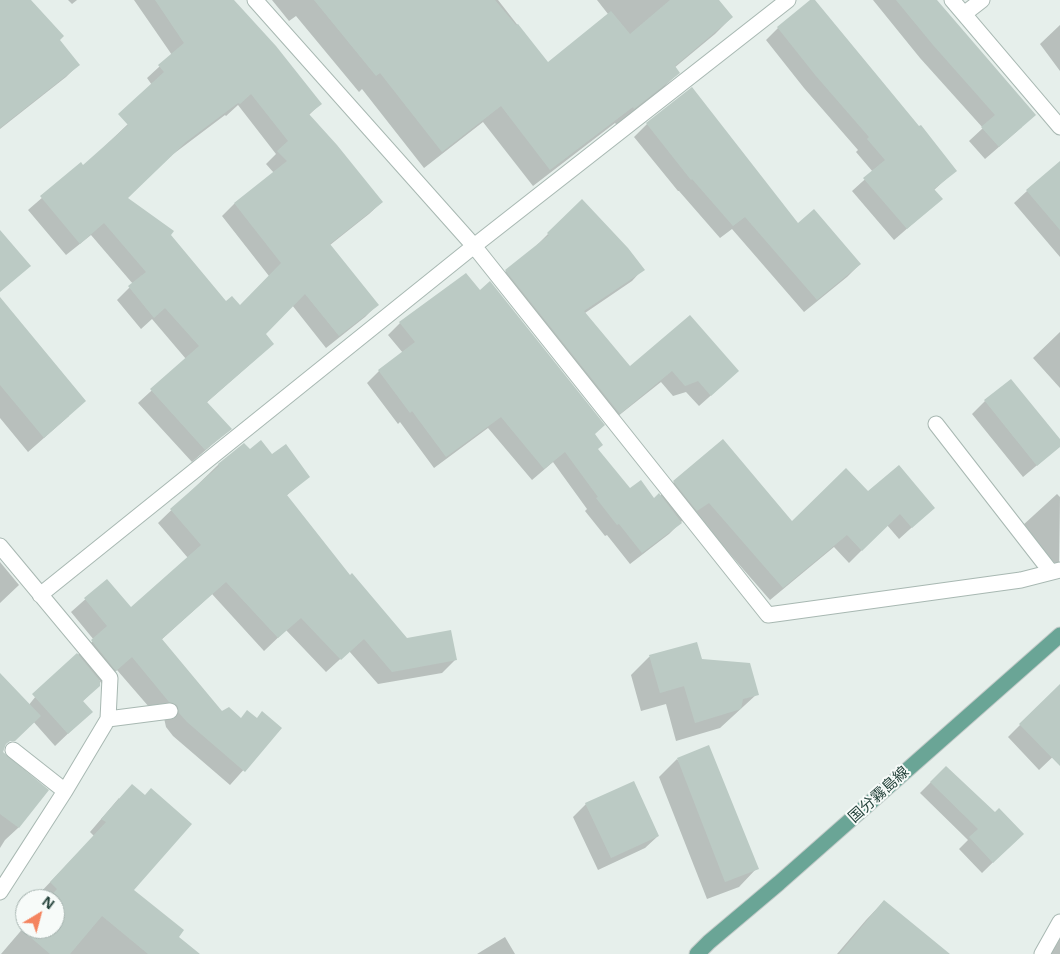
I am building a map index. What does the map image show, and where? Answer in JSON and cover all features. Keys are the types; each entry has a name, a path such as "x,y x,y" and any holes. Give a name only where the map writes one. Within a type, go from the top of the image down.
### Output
{"main road":[{"name":"国分霧島線","path":"697,954 1060,634"}],"street":[{"path":"255,0 474,246 768,615 1021,580 1056,571 936,424"},
{"path":"40,595 474,246 788,0"},
{"path":"952,0 1059,124"},
{"path":"964,14 982,0"},
{"path":"0,546 110,678 108,719 0,892"},
{"path":"108,719 170,712"},
{"path":"13,750 65,790"},
{"path":"1042,954 1060,922"}],"building":[{"path":"0,0 31,0 64,36 60,40 80,65 0,128"},
{"path":"155,0 234,0 276,46 322,104 309,114 383,202 330,244 379,305 339,336 305,294 266,334 274,344 207,402 232,429 205,450 150,389 199,346 165,308 154,318 128,286 146,272 104,223 80,244 40,196 81,162 83,165 128,125 118,114 164,72 158,65 184,43","holes":["251,94 288,141 277,151 287,161 234,203 281,263 240,305 232,296 226,301 171,235 174,231 128,198 186,142 238,103 240,104"]},
{"path":"314,0 495,0 516,25 518,24 548,62 611,11 630,34 670,0 719,0 733,17 675,66 680,73 550,170 501,106 442,152 380,73 376,76"},
{"path":"810,0 815,0 919,126 921,125 957,171 934,189 943,199 907,229 863,178 885,160 867,139 869,137 816,76 777,27"},
{"path":"896,0 937,0 1036,115 999,147 981,127 995,115"},
{"path":"692,87 798,223 814,209 861,264 817,300 745,217 733,226 691,180 646,123"},
{"path":"1060,161 1060,230 1026,190"},
{"path":"582,199 628,248 645,270 584,311 630,366 690,315 739,371 711,396 698,381 685,386 672,371 620,414 505,270 549,235 547,233"},
{"path":"0,230 31,266 0,292"},
{"path":"466,273 480,290 490,281 605,425 595,434 603,445 598,449 630,488 641,480 654,498 659,493 682,523 642,553 596,498 598,497 565,452 544,469 501,417 446,457 412,411 410,413 378,370 415,342 399,322"},
{"path":"0,297 86,401 44,438 0,385"},
{"path":"1011,379 1060,439 1060,447 1037,466 984,400"},
{"path":"723,439 792,521 846,468 868,491 899,465 935,508 912,528 900,514 862,551 847,535 783,588 709,503 697,511 673,481"},
{"path":"261,440 272,454 286,444 310,477 287,495 350,575 352,573 407,638 451,630 457,660 392,672 364,639 341,660 301,618 278,638 226,582 162,639 222,711 229,707 241,718 247,710 257,718 262,711 282,728 245,772 187,722 179,713 177,705 169,702 132,657 116,671 91,640 107,626 84,598 107,579 131,607 201,545 170,509 219,466 218,464 244,443 250,449"},
{"path":"697,642 702,659 750,663 759,695 743,699 741,709 695,723 684,686 660,693 649,655"},
{"path":"77,653 100,681 100,686 83,701 93,712 68,734 32,694"},
{"path":"0,673 41,716 15,741 10,741 6,744 3,752 49,790 19,828 0,814"},
{"path":"1060,684 1060,766 1019,724"},
{"path":"709,745 759,869 725,882 677,758"},
{"path":"946,766 995,812 999,808 1024,834 993,863 969,837 978,829 930,782"},
{"path":"634,781 659,836 611,858 585,803"},
{"path":"132,784 145,795 151,788 192,824 134,890 184,930 179,937 200,954 148,954 102,916 70,954 50,954 32,939 65,939 65,889 57,889 50,882 106,822 101,819"},
{"path":"884,900 950,954 839,954"}]}
